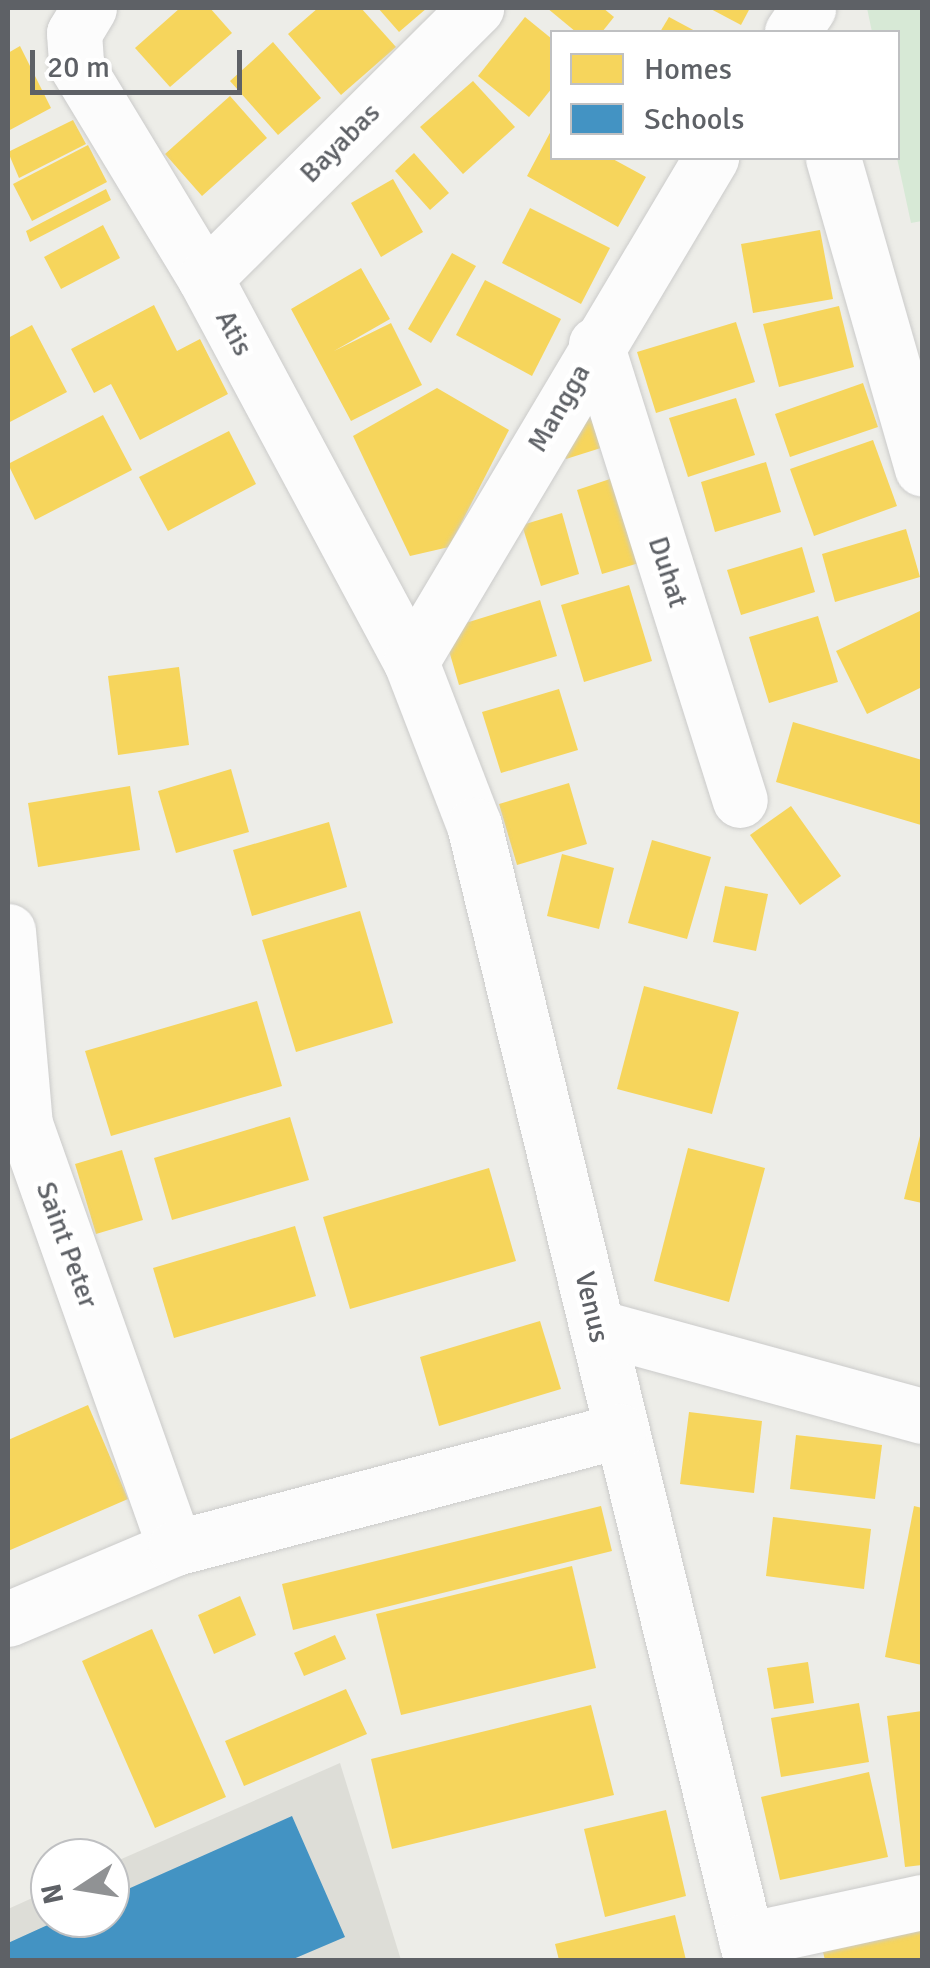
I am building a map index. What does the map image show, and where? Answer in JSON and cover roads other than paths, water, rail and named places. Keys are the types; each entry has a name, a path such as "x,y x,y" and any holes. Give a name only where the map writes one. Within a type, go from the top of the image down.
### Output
{"street":[{"name":"Atis","path":"89,8 74,32 76,65 205,278 411,662"},
{"name":"Bayabas","path":"205,278 476,8"},
{"name":"Mangga","path":"411,662 596,344 710,160"},
{"path":"834,160 922,469"},
{"name":"Duhat","path":"596,344 740,800"},
{"name":"Venus","path":"411,662 492,882 619,1431 749,1950"},
{"name":"Saint Peter","path":"8,931 11,1053 24,1124 175,1548"},
{"path":"597,1328 922,1416"},
{"path":"8,1619 175,1548 619,1431"},
{"path":"749,1950 922,1902"}]}
